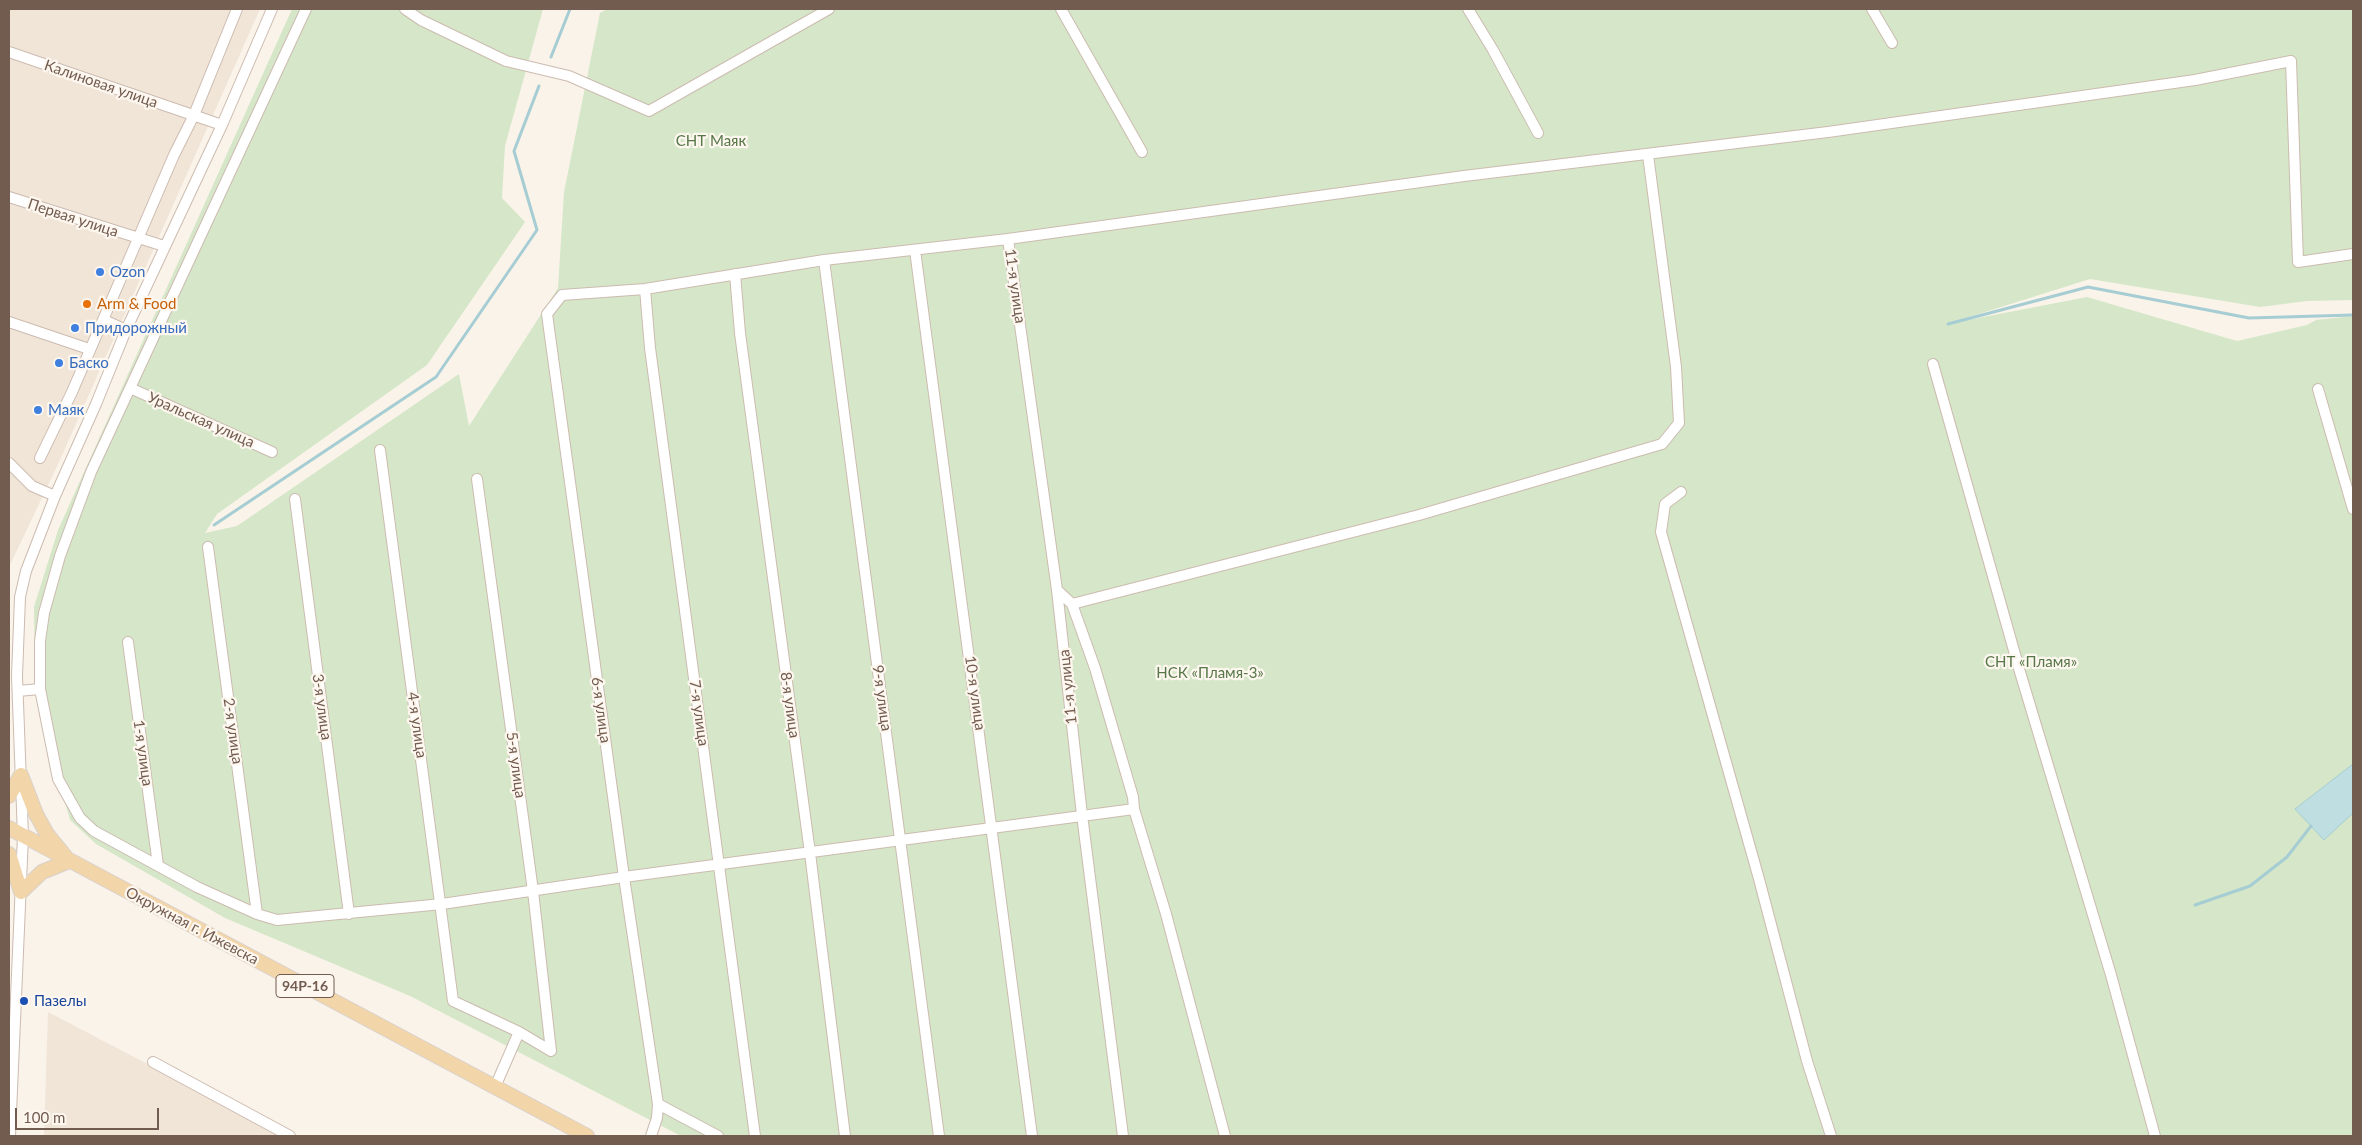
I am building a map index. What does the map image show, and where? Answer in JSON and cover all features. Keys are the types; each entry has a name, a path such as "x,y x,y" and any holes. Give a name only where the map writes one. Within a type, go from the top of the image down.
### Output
{"main road":[{"path":"9,796 21,775"},
{"path":"9,854 22,892 42,872 69,860 47,834 36,814 21,775"},
{"name":"Окружная г. Ижевска","path":"9,828 587,1136"}],"street":[{"path":"40,458 72,392 194,115 237,9"},
{"path":"10,1136 13,972 22,892 23,836 18,692 20,597 26,571 54,496 96,404 126,330 222,125 272,9"},
{"path":"306,9 92,472 60,556 44,613 40,641 40,689 58,779 80,818 94,831 197,886 257,914 277,920 442,904 624,877 993,829 1134,808"},
{"path":"405,9 421,20 506,61 569,76 649,111 829,9"},
{"path":"1061,9 1142,152"},
{"path":"1468,9 1493,50 1538,133"},
{"path":"1872,9 1892,43"},
{"name":"Калиновая улица","path":"9,52 222,125"},
{"path":"645,288 824,260 1008,239 1464,176 1648,155 1919,120 2194,80 2290,61 2298,262 2353,254"},
{"path":"1072,604 1419,515 1662,444 1679,423 1676,367 1648,155"},
{"name":"Первая улица","path":"9,197 164,246"},
{"name":"11-я улица","path":"1008,239 1057,590 1082,815 1123,1136"},
{"name":"10-я улица","path":"914,250 993,829 1032,1136"},
{"name":"9-я улица","path":"824,260 939,1136"},
{"name":"8-я улица","path":"735,274 741,343 810,853 845,1136"},
{"name":"6-я улица","path":"645,288 562,295 547,314 624,877 658,1104 658,1118 651,1136"},
{"name":"7-я улица","path":"645,288 650,348 755,1136"},
{"path":"104,320 126,330"},
{"path":"9,322 90,349"},
{"path":"1933,364 2020,672 2111,975 2155,1136"},
{"name":"Уральская улица","path":"130,388 272,452"},
{"path":"2318,389 2353,509"},
{"name":"4-я улица","path":"380,450 442,904 453,1001 519,1032"},
{"path":"9,463 32,486 54,496"},
{"name":"5-я улица","path":"477,479 533,891 551,1050 519,1032"},
{"path":"1681,492 1665,504 1661,532 1807,1061 1831,1136"},
{"name":"3-я улица","path":"295,499 349,914"},
{"name":"2-я улица","path":"208,547 257,914"},
{"path":"1057,590 1072,604 1095,668 1133,797 1134,808 1163,905 1225,1136"},
{"name":"1-я улица","path":"128,642 158,865"},
{"path":"18,692 40,689"},
{"path":"495,1087 519,1032"},
{"path":"154,1062 290,1136"},
{"path":"658,1104 718,1136"}],"shaded area":[{"path":"9,9 260,9 60,460 9,567"},
{"path":"48,1012 285,1136 44,1136"}],"green space":[{"name":"НСК «Пламя-3»","path":"292,9 543,9 505,146 502,198 525,222 427,365 217,514 205,533 237,526 459,374 469,426 558,288 564,192 600,13 607,9 2353,9 2353,300 2307,301 2260,307 2090,279 1947,324 2087,297 2237,341 2307,325 2316,320 2353,316 2353,1136 681,1136 410,996 225,918 96,844 70,820 35,690 34,607 58,530"}],"water":[{"path":"2353,764 2353,813 2324,840 2295,809"}],"waterway":[{"path":"551,57 570,9"},
{"path":"214,525 436,377 537,230 514,151 539,86"},
{"path":"1948,324 2088,287 2249,318 2353,315"},
{"path":"2195,905 2250,886 2287,857 2311,826"}],"place":[{"name":"Ozon","path":"100,272"},
{"name":"Arm & Food","path":"87,304"},
{"name":"Придорожный","path":"75,328"},
{"name":"Баско","path":"59,363"},
{"name":"Маяк","path":"38,410"},
{"name":"Пазелы","path":"24,1001"}],"park label":[{"name":"СНТ Маяк","path":"711,141"},
{"name":"СНТ «Пламя»","path":"2031,662"}]}
